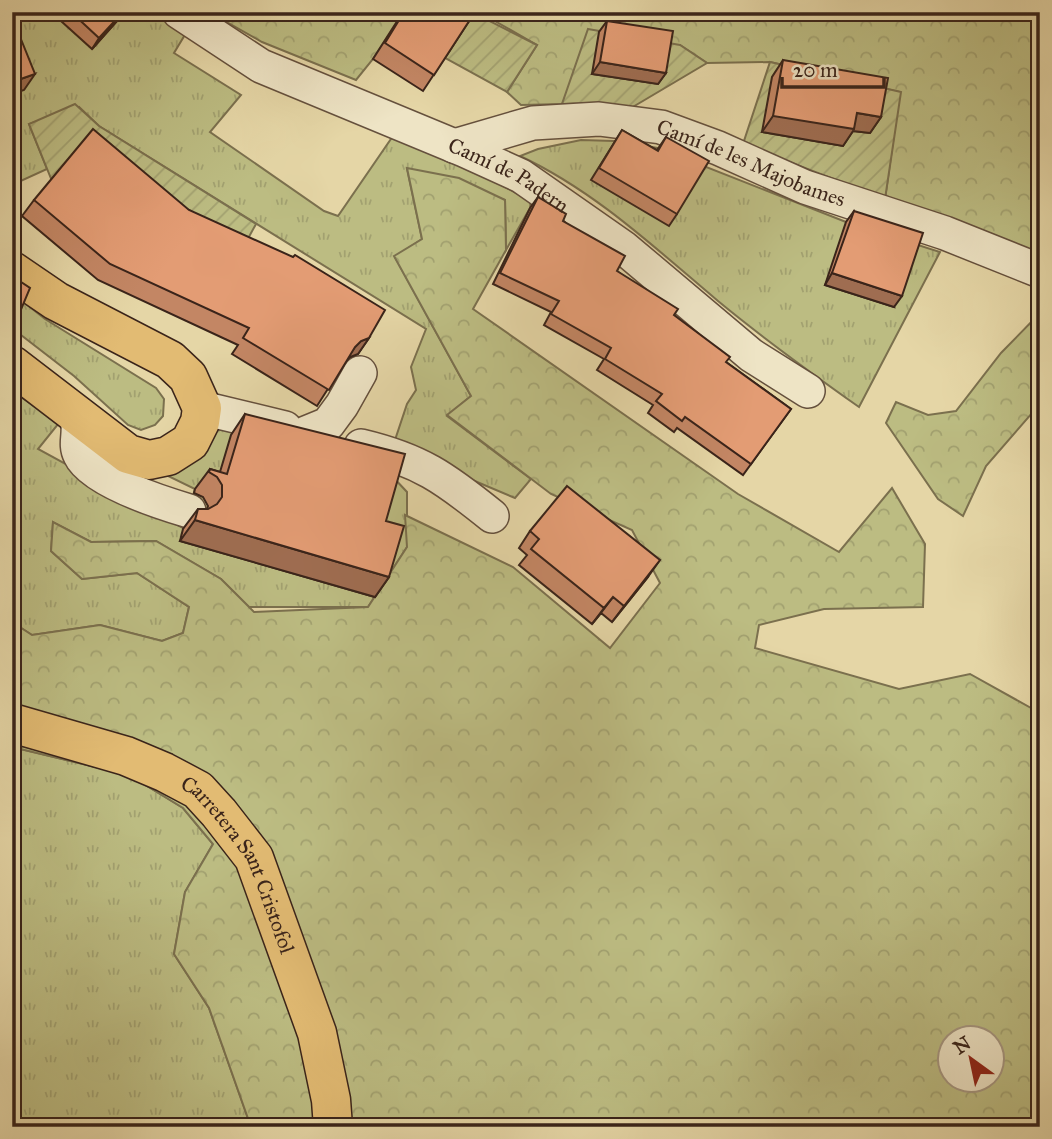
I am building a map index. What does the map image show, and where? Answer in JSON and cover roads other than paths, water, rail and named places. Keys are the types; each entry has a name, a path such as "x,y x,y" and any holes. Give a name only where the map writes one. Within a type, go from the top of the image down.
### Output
{"main road":[{"path":"12,271 56,302 170,360 188,377 202,408 200,422 190,442 168,456 149,460 128,454 12,365"},
{"name":"Carretera Sant Cristofol","path":"12,723 126,756 164,772 198,790 219,813 254,858 317,1033 331,1100 333,1127"}],"street":[{"name":"Camí de Padern","path":"179,12 261,66 520,176 624,248 751,355 808,391"},
{"name":"Camí de les Majobames","path":"454,146 533,123 599,119 661,127 718,148 805,187 945,233 1040,271"},
{"path":"306,433 328,424 360,373"},
{"path":"202,408 388,453 422,465 454,485 492,516"},
{"path":"75,413 80,424 77,448 81,458 91,468 131,491 189,511"}]}
